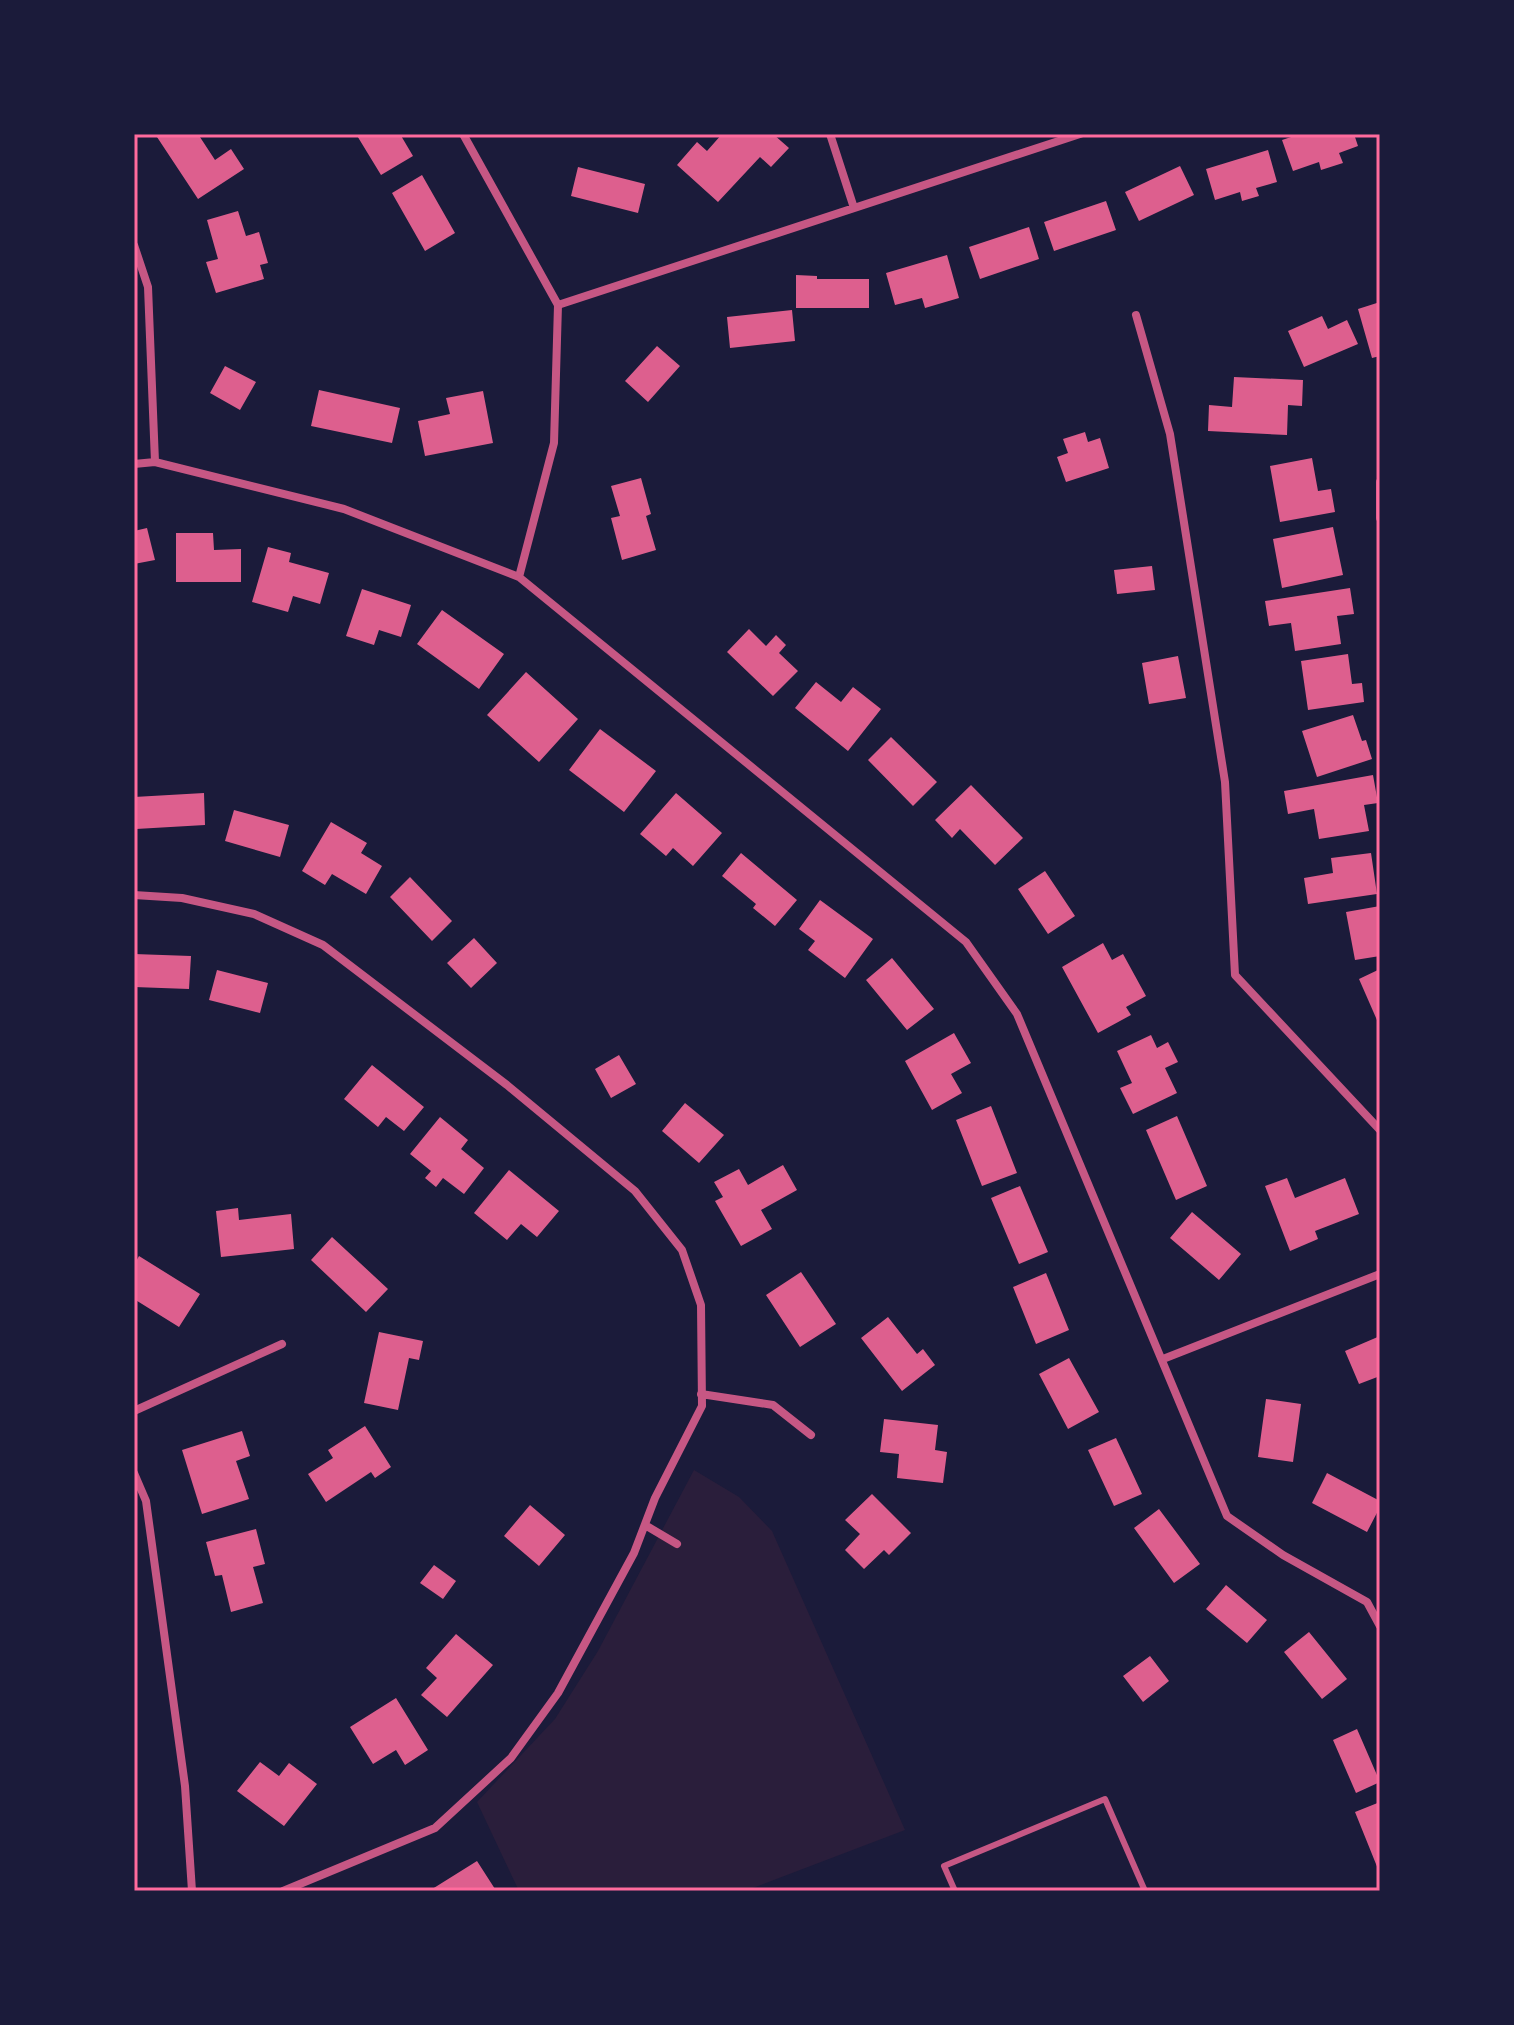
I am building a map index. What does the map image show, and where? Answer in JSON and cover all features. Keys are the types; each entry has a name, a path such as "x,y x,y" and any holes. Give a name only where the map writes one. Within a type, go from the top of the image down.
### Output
{"street":[{"path":"463,134 558,305 554,443 519,577"},
{"path":"830,134 854,208"},
{"path":"558,305 1080,134"},
{"path":"134,245 148,287 155,462"},
{"path":"1136,315 1170,434 1225,782 1235,975 1380,1130"},
{"path":"134,464 155,462 344,509 519,577 966,942 1017,1014 1227,1516 1283,1555 1367,1602 1380,1626"},
{"path":"1380,482 1380,518"},
{"path":"134,895 182,898 254,914 323,945 507,1085 635,1191 682,1250 701,1305 702,1406 634,1553 558,1693 511,1758 435,1828 283,1891"},
{"path":"1163,1359 1380,1274"},
{"path":"134,1411 282,1344"},
{"path":"701,1394 773,1405 811,1435"},
{"path":"134,1473 146,1501 185,1786 192,1891"},
{"path":"645,1525 677,1544"}],"lane":[{"path":"955,1891 944,1866 1105,1799 1144,1889 1133,1891"}],"shaded area":[{"path":"694,1470 739,1497 772,1531 905,1830 745,1891 519,1891 477,1802 555,1719 598,1651"}],"building":[{"path":"155,134 198,134 215,160 231,149 244,169 198,199"},
{"path":"356,134 400,134 413,156 381,175"},
{"path":"722,134 773,134 789,148 771,167 760,157 718,202 677,165 697,142 707,151"},
{"path":"1300,134 1354,134 1358,146 1339,153 1343,163 1321,170 1319,162 1293,171 1282,140"},
{"path":"1268,150 1277,182 1256,188 1259,196 1242,201 1240,192 1215,200 1206,169"},
{"path":"1180,166 1194,195 1139,221 1125,192"},
{"path":"578,167 645,184 638,213 571,196"},
{"path":"422,175 455,233 425,251 392,193"},
{"path":"1106,201 1116,230 1054,251 1044,222"},
{"path":"238,211 246,236 259,232 268,263 260,265 264,279 216,293 206,262 218,259 207,220"},
{"path":"1029,227 1039,259 980,279 969,247"},
{"path":"947,255 959,298 925,308 922,298 895,305 886,273"},
{"path":"796,275 817,276 817,279 869,279 869,308 796,308"},
{"path":"1380,302 1380,356 1372,358 1358,309"},
{"path":"792,310 795,341 730,348 727,317"},
{"path":"1322,316 1328,329 1347,320 1358,344 1304,367 1288,331"},
{"path":"657,346 680,366 648,402 625,381"},
{"path":"225,366 256,382 240,410 210,393"},
{"path":"1234,377 1303,380 1302,406 1288,405 1287,435 1208,431 1209,405 1232,407"},
{"path":"319,390 400,408 392,443 311,426"},
{"path":"483,391 493,443 425,456 418,421 450,414 446,398"},
{"path":"1085,432 1088,442 1100,438 1109,468 1066,482 1057,457 1068,453 1063,439"},
{"path":"1312,458 1318,491 1331,489 1335,512 1280,522 1270,466"},
{"path":"641,478 651,514 646,516 656,550 622,560 611,518 620,516 611,486"},
{"path":"1333,527 1343,575 1282,588 1273,539"},
{"path":"147,528 155,560 134,564 134,531"},
{"path":"176,533 213,533 214,550 241,549 241,582 176,582"},
{"path":"268,547 291,553 289,562 329,573 320,604 293,596 288,612 252,602"},
{"path":"1152,566 1155,590 1117,594 1114,570"},
{"path":"1350,588 1354,614 1337,616 1341,644 1295,651 1291,623 1269,626 1265,601"},
{"path":"362,589 411,605 401,637 379,630 374,645 346,636"},
{"path":"442,610 504,654 479,689 417,644"},
{"path":"749,629 766,646 776,635 786,645 779,653 798,671 773,696 727,652"},
{"path":"1348,654 1352,684 1362,683 1364,702 1308,710 1301,661"},
{"path":"1178,656 1186,698 1149,704 1142,663"},
{"path":"526,672 578,719 539,762 487,715"},
{"path":"816,682 841,702 853,687 881,709 848,751 795,708"},
{"path":"1353,715 1372,759 1317,777 1302,731"},
{"path":"600,729 656,771 624,812 569,770"},
{"path":"891,737 937,782 913,806 868,760"},
{"path":"1373,775 1378,803 1364,805 1369,831 1319,839 1314,809 1288,814 1284,791"},
{"path":"971,785 1023,838 995,865 960,829 952,838 935,820"},
{"path":"204,793 205,825 136,829 134,797"},
{"path":"676,793 722,833 693,866 673,848 666,856 640,834"},
{"path":"234,810 289,825 280,857 225,841"},
{"path":"331,822 367,843 361,853 382,866 366,894 332,874 325,885 302,871"},
{"path":"741,853 797,900 775,926 753,908 756,904 722,876"},
{"path":"1371,853 1377,894 1308,904 1304,878 1333,873 1331,858"},
{"path":"1045,871 1075,916 1048,934 1018,889"},
{"path":"410,877 452,921 432,941 390,897"},
{"path":"820,900 873,939 845,978 808,950 815,941 799,929"},
{"path":"1380,906 1380,956 1355,960 1346,912"},
{"path":"474,938 497,963 471,988 447,963"},
{"path":"1103,943 1112,960 1123,954 1146,996 1126,1007 1131,1015 1098,1033 1062,967"},
{"path":"134,954 191,956 189,989 134,987"},
{"path":"892,958 934,1009 907,1030 866,980"},
{"path":"1380,969 1380,1027 1359,979"},
{"path":"217,970 268,983 260,1013 209,1000"},
{"path":"954,1033 971,1063 951,1074 962,1093 932,1110 905,1061"},
{"path":"1151,1035 1157,1048 1168,1042 1178,1062 1165,1068 1177,1093 1133,1114 1120,1088 1132,1083 1117,1051"},
{"path":"619,1055 636,1084 611,1098 595,1069"},
{"path":"372,1065 424,1107 404,1131 386,1117 378,1127 344,1099"},
{"path":"685,1103 724,1135 699,1163 662,1131"},
{"path":"991,1106 1017,1173 982,1186 956,1120"},
{"path":"1177,1116 1207,1186 1176,1200 1146,1130"},
{"path":"440,1117 468,1140 461,1149 484,1168 464,1194 443,1178 436,1187 425,1178 431,1171 410,1154"},
{"path":"783,1165 797,1190 761,1210 772,1229 741,1246 715,1201 723,1197 714,1182 739,1169 748,1185"},
{"path":"509,1170 559,1211 537,1237 521,1224 507,1240 474,1213"},
{"path":"1287,1178 1295,1198 1345,1178 1359,1214 1315,1231 1318,1239 1290,1251 1265,1186"},
{"path":"1020,1186 1048,1252 1019,1264 991,1198"},
{"path":"238,1208 239,1220 291,1214 294,1249 221,1257 216,1211"},
{"path":"1192,1212 1241,1254 1219,1280 1170,1238"},
{"path":"332,1237 388,1289 366,1312 311,1260"},
{"path":"139,1256 200,1294 179,1327 134,1299 134,1265"},
{"path":"801,1272 836,1324 800,1347 766,1295"},
{"path":"1046,1273 1069,1330 1036,1344 1013,1287"},
{"path":"888,1317 917,1354 923,1349 935,1365 902,1391 861,1338"},
{"path":"379,1332 423,1341 419,1360 409,1358 398,1410 364,1403"},
{"path":"1380,1336 1380,1376 1359,1384 1345,1351"},
{"path":"1069,1358 1099,1412 1068,1429 1039,1374"},
{"path":"1266,1399 1301,1404 1293,1462 1258,1457"},
{"path":"884,1419 938,1425 935,1450 947,1452 943,1483 897,1478 899,1454 880,1452"},
{"path":"365,1426 391,1467 375,1478 371,1472 326,1502 308,1474 333,1458 328,1450"},
{"path":"242,1431 250,1456 236,1461 249,1499 202,1514 182,1450"},
{"path":"1116,1438 1142,1494 1114,1506 1088,1450"},
{"path":"1327,1473 1380,1501 1367,1532 1312,1503"},
{"path":"872,1494 911,1533 889,1555 884,1550 864,1569 845,1550 860,1534 845,1520"},
{"path":"530,1505 565,1535 539,1566 504,1536"},
{"path":"1159,1509 1200,1564 1174,1583 1134,1528"},
{"path":"256,1529 265,1564 253,1567 263,1603 231,1612 222,1575 215,1576 206,1542"},
{"path":"434,1565 456,1581 443,1599 420,1583"},
{"path":"1226,1585 1267,1620 1247,1643 1206,1609"},
{"path":"1309,1632 1347,1679 1322,1699 1284,1652"},
{"path":"456,1634 493,1665 447,1717 421,1695 437,1678 426,1668"},
{"path":"1150,1656 1169,1681 1143,1702 1123,1676"},
{"path":"396,1698 428,1750 405,1765 396,1750 373,1764 350,1727"},
{"path":"1357,1729 1380,1782 1356,1793 1333,1740"},
{"path":"260,1762 279,1776 289,1763 317,1784 284,1826 237,1791"},
{"path":"1380,1802 1380,1874 1355,1812"},
{"path":"477,1861 495,1889 429,1891"}]}
